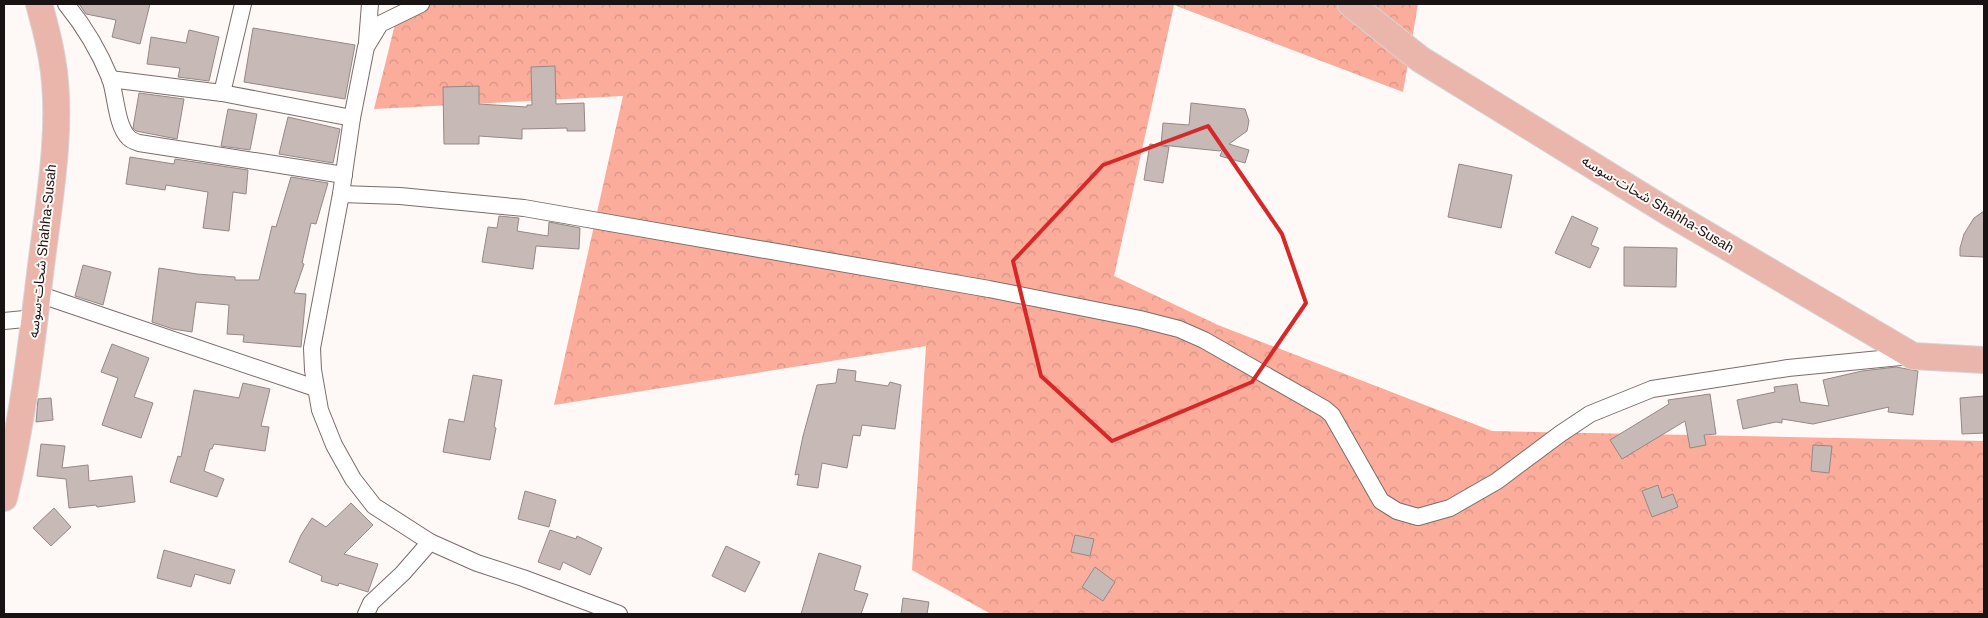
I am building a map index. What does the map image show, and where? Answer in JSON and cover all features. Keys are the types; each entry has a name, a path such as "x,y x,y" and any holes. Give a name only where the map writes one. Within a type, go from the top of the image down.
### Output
{"main road":[{"name":"شحات-سوسه Shahha-Susah","path":"4,498 15,451 36,306 56,132 56,95 52,60 39,4"},
{"name":"شحات-سوسه Shahha-Susah","path":"1351,4 1420,59 1668,212 1914,356 1984,360"}],"street":[{"path":"66,4 83,26 110,79 120,122 128,137 139,143 344,175"},
{"path":"222,93 243,4"},
{"path":"370,4 366,46 352,118 341,194 314,332 312,370 320,410 330,436 353,479 374,506 430,542 477,563 619,614"},
{"path":"366,46 380,24 409,6"},
{"path":"110,79 222,93 352,118"},
{"path":"341,194 400,196 524,208 990,289 1140,319 1179,330 1218,348 1325,409 1332,415 1381,501 1397,512 1418,517 1450,508 1497,481 1590,414 1652,389 1788,368 1914,356"},
{"path":"4,321 36,306 315,388"},
{"path":"366,614 370,603 403,573 430,542"}],"highlighted area":[{"path":"1208,126 1282,234 1306,303 1252,382 1112,441 1041,376 1013,261 1103,165"}],"green space":[{"path":"400,4 1418,4 1403,92 1174,5 1114,276 1218,325 1492,431 1984,441 1984,614 991,614 912,570 926,346 554,405 623,96 374,109"}],"building":[{"path":"79,4 150,4 140,44 112,37 116,20 86,14"},
{"path":"253,28 355,45 345,99 244,82"},
{"path":"189,30 219,37 209,81 178,77 180,68 147,64 151,37 186,43"},
{"path":"555,66 556,104 584,103 585,131 567,131 567,128 522,129 522,139 479,136 479,144 444,144 443,87 479,86 479,104 527,107 527,105 532,105 531,67"},
{"path":"139,93 184,99 177,139 136,131 133,128"},
{"path":"1191,103 1245,109 1249,121 1247,131 1229,144 1249,150 1245,163 1220,156 1223,148 1220,151 1161,145 1163,123 1189,125"},
{"path":"228,109 257,114 250,150 221,146"},
{"path":"288,117 340,129 333,163 279,154"},
{"path":"1150,144 1169,147 1163,183 1144,180"},
{"path":"130,157 174,164 175,159 248,170 246,194 233,192 229,231 203,228 208,192 166,185 165,190 126,184"},
{"path":"1459,164 1512,175 1501,228 1448,217"},
{"path":"291,177 328,183 316,224 311,223 302,263 304,264 294,293 306,294 301,347 243,342 244,335 227,334 229,305 196,302 192,332 173,329 152,322 159,268 235,277 235,280 259,280 272,226 276,227"},
{"path":"1984,211 1984,257 1960,256 1964,234 1974,218"},
{"path":"499,216 519,218 517,231 548,236 549,222 580,228 579,249 536,246 533,269 482,262 488,227 497,228"},
{"path":"1572,216 1598,228 1591,245 1599,248 1590,268 1555,253"},
{"path":"1624,247 1677,248 1676,287 1624,286"},
{"path":"83,265 111,272 103,305 75,296"},
{"path":"112,344 149,358 134,397 153,403 141,438 102,425 118,378 101,372"},
{"path":"1896,367 1918,371 1913,415 1888,412 1889,407 1813,424 1782,419 1782,423 1776,422 1743,429 1737,400 1775,392 1774,387 1797,384 1800,402 1829,406 1823,380 1862,371"},
{"path":"838,369 856,371 855,381 888,386 890,382 901,385 895,429 862,425 860,436 853,435 847,468 822,463 818,488 797,485 799,474 795,475 817,385 836,383"},
{"path":"473,375 502,380 490,460 443,452 449,419 464,422"},
{"path":"243,383 270,389 261,426 269,427 265,451 214,444 212,449 210,449 204,471 224,479 217,497 170,482 178,456 181,457 194,390 239,398"},
{"path":"1710,394 1716,434 1704,435 1706,445 1690,448 1685,421 1622,459 1610,440 1669,404 1668,400"},
{"path":"1984,396 1984,433 1962,434 1960,398"},
{"path":"51,398 53,420 36,422 38,399"},
{"path":"41,444 65,446 62,468 88,465 89,481 132,476 135,502 97,507 96,505 69,508 66,479 37,476"},
{"path":"1813,445 1832,446 1829,473 1811,471"},
{"path":"1658,485 1662,498 1673,494 1678,507 1652,517 1642,491"},
{"path":"525,491 556,500 549,527 518,519"},
{"path":"351,503 373,525 344,554 378,564 368,592 339,583 338,586 321,581 322,576 289,562 301,535 312,518 326,527"},
{"path":"54,508 71,527 51,546 33,528"},
{"path":"550,530 576,539 577,536 602,548 590,575 563,562 560,570 538,562"},
{"path":"1075,535 1094,539 1090,556 1071,552"},
{"path":"726,546 760,562 745,592 712,576"},
{"path":"164,550 235,570 230,584 195,574 191,587 157,578"},
{"path":"819,553 861,566 854,590 868,594 861,614 801,614"},
{"path":"1095,567 1115,582 1103,601 1082,587"},
{"path":"903,598 929,602 927,614 901,614"}]}
